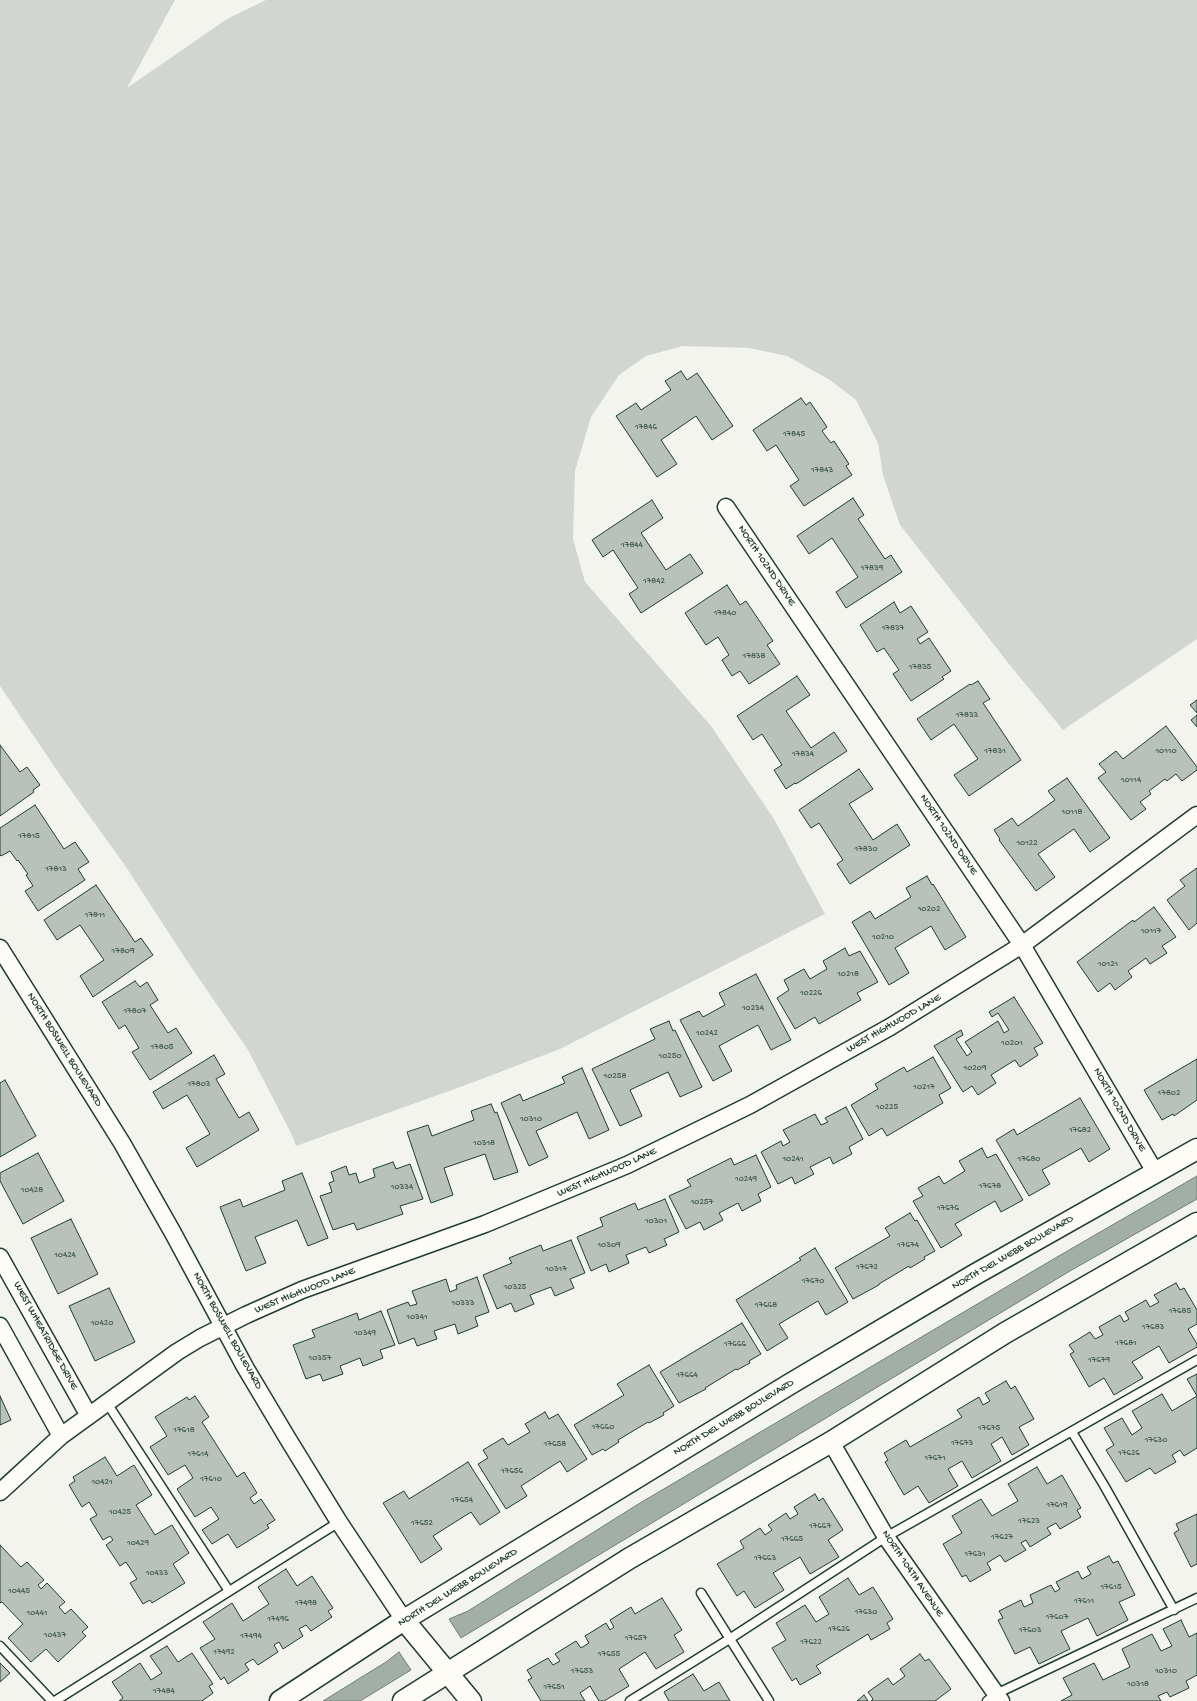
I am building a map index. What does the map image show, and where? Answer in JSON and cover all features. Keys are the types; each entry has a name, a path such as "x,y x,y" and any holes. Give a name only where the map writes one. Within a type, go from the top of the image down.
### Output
{"street":[{"name":"NORTH 102ND DRIVE","path":"726,507 1022,945 1155,1172"},
{"name":"WEST HIGHWOOD LANE","path":"0,1492 61,1436 178,1352 224,1326 302,1290 485,1224 656,1152 750,1105 842,1055 939,999 1022,945 1197,815"},
{"name":"NORTH BOSWELL BOULEVARD","path":"0,948 122,1143 224,1326 245,1367 339,1522 404,1620 471,1701"},
{"name":"NORTH DEL WEBB BOULEVARD","path":"280,1701 404,1620 790,1384 974,1275 1197,1149"},
{"path":"404,1701 630,1558 831,1442 1005,1332 1195,1228"},
{"name":"WEST WHEATRIDGE DRIVE","path":"1,1259 89,1416"},
{"path":"0,1326 61,1436"},
{"name":"NORTH 104TH AVENUE","path":"831,1442 886,1537 994,1699"}],"lane":[{"path":"630,1701 886,1537 1197,1360"},
{"path":"107,1403 229,1591"},
{"path":"1072,1432 1105,1487 1174,1610"},
{"path":"0,1646 54,1701 339,1522"},
{"path":"701,1593 770,1701"},
{"path":"994,1699 1197,1598"}],"shaded area":[{"path":"0,0 175,0 127,88 227,19 266,0 1197,0 1197,639 1063,730 900,525 883,475 878,443 856,400 830,380 787,356 749,348 683,346 646,356 619,375 591,417 575,471 573,539 585,582 711,726 774,819 825,914 560,1049 474,1082 296,1146 291,1133 248,1050 189,964 124,864 62,778 0,686"},
{"path":"1197,1176 1197,1199 1070,1271 461,1638 449,1619 468,1611 640,1503"},
{"path":"399,1652 411,1670 360,1701 323,1701 386,1662"}],"building":[{"path":"681,371 687,380 697,373 733,426 712,440 696,416 661,440 677,464 657,477 616,416 636,403 641,410 671,390 665,381"},
{"path":"801,398 806,405 810,402 827,427 822,431 831,443 834,441 849,464 846,466 852,475 804,506 790,486 799,480 776,445 767,451 753,430"},
{"path":"853,498 864,515 858,519 885,559 891,555 902,572 846,608 836,592 858,577 832,538 809,554 797,536"},
{"path":"652,500 663,518 641,533 666,570 690,554 703,573 641,613 629,594 638,588 613,550 603,557 592,540"},
{"path":"727,585 740,605 746,601 773,641 767,645 780,664 749,684 740,671 732,676 722,660 729,655 718,637 706,645 685,613"},
{"path":"894,602 900,613 911,606 928,632 917,639 920,644 929,638 951,671 942,677 944,679 911,701 893,674 899,670 884,648 877,652 860,625"},
{"path":"797,676 810,695 786,711 811,748 834,732 847,751 786,789 774,770 782,765 762,734 753,740 737,716"},
{"path":"978,681 990,699 983,703 1021,760 969,796 954,775 978,759 954,724 931,740 917,719 970,684 971,685"},
{"path":"1197,700 1197,713 1190,705"},
{"path":"1197,715 1197,727 1191,720"},
{"path":"1166,726 1197,767 1197,770 1182,781 1176,774 1167,781 1165,779 1149,791 1151,794 1140,802 1146,809 1131,820 1098,778 1106,772 1099,764 1116,751 1123,759"},
{"path":"0,745 20,772 27,767 40,785 33,790 34,792 0,816"},
{"path":"859,769 873,789 849,804 873,840 897,824 910,845 850,884 837,864 843,860 819,823 811,828 799,810"},
{"path":"1067,778 1110,838 1090,852 1074,829 1038,854 1055,877 1036,891 999,840 1000,839 994,830 1012,818 1018,826 1055,800 1048,791"},
{"path":"35,805 64,849 75,842 89,862 78,869 85,880 38,911 25,891 33,886 26,875 28,874 10,851 1,856 0,855 0,828"},
{"path":"1197,868 1197,923 1189,930 1167,900 1185,886 1180,880"},
{"path":"927,876 966,937 945,950 931,926 895,948 909,973 889,985 852,922 870,911 875,919 911,897 906,888"},
{"path":"96,885 135,942 141,938 153,955 93,997 80,976 104,960 80,925 57,940 44,920"},
{"path":"1154,907 1176,937 1162,946 1167,953 1150,964 1146,958 1128,971 1132,977 1115,990 1110,983 1098,992 1077,962 1133,920 1134,922"},
{"path":"845,948 849,956 860,951 878,982 857,993 861,1000 819,1024 815,1017 795,1029 777,998 789,990 784,980 804,969 810,979 827,969 823,961"},
{"path":"756,974 791,1040 771,1050 758,1025 719,1046 732,1071 713,1081 680,1020 699,1011 703,1017 725,1005 719,993"},
{"path":"135,981 140,987 147,982 158,1000 150,1005 168,1033 176,1028 192,1053 150,1080 132,1052 139,1048 125,1025 119,1029 102,1002"},
{"path":"1014,997 1043,1043 1034,1048 1038,1055 1020,1067 1015,1060 991,1075 996,1083 978,1095 972,1086 963,1092 934,1046 961,1030 963,1035 956,1039 967,1056 972,1052 965,1042 998,1021 1004,1033 1009,1030 998,1013 992,1017 989,1012"},
{"path":"669,1021 673,1031 675,1030 702,1087 680,1097 668,1072 630,1090 642,1116 620,1126 592,1069 655,1039 650,1029"},
{"path":"214,1055 225,1074 216,1079 239,1118 249,1112 259,1130 197,1167 186,1148 210,1134 187,1095 163,1109 153,1092"},
{"path":"933,1057 951,1088 939,1095 943,1103 887,1136 882,1128 869,1136 851,1105 878,1089 875,1084 904,1067 907,1072"},
{"path":"1197,1059 1197,1100 1174,1116 1173,1114 1162,1120 1144,1090"},
{"path":"582,1068 609,1130 589,1139 577,1112 536,1131 548,1157 529,1166 501,1103 520,1094 523,1101 565,1083 562,1077"},
{"path":"5,1080 36,1136 0,1157 0,1083"},
{"path":"1080,1098 1110,1149 1089,1162 1081,1148 1042,1170 1050,1184 1029,1196 996,1140 1014,1129 1017,1135"},
{"path":"491,1104 495,1113 497,1112 518,1172 494,1180 485,1154 444,1168 453,1195 431,1203 407,1132 428,1125 432,1136 474,1120 471,1111"},
{"path":"846,1107 863,1139 849,1147 852,1154 833,1164 830,1157 810,1167 814,1174 795,1184 792,1177 778,1184 761,1152 781,1141 783,1146 790,1142 783,1130 815,1114 821,1125 828,1122 825,1118"},
{"path":"982,1148 987,1158 996,1154 1023,1200 1001,1212 995,1201 955,1224 962,1235 941,1248 913,1201 923,1196 918,1188 939,1176 944,1184 965,1171 959,1161"},
{"path":"38,1153 64,1201 23,1224 0,1181 0,1173"},
{"path":"756,1155 771,1187 758,1194 761,1201 742,1211 738,1203 719,1213 723,1220 704,1230 700,1222 686,1229 669,1196 691,1186 687,1180 731,1158 734,1165"},
{"path":"393,1162 396,1169 410,1164 423,1199 400,1206 403,1214 357,1230 354,1223 333,1230 320,1196 332,1192 329,1183 334,1181 331,1172 346,1166 349,1175 356,1173 359,1183 375,1177 373,1169"},
{"path":"302,1173 328,1238 308,1246 297,1220 255,1237 266,1263 246,1271 220,1207 240,1199 243,1207 285,1190 282,1181"},
{"path":"665,1199 679,1232 664,1239 667,1245 649,1253 646,1247 626,1255 629,1263 609,1272 606,1264 591,1271 577,1237 603,1226 600,1218 635,1203 638,1210"},
{"path":"910,1213 915,1221 917,1220 935,1251 924,1257 925,1259 910,1268 909,1266 853,1299 835,1268 890,1236 885,1228"},
{"path":"71,1219 98,1274 58,1294 31,1238"},
{"path":"571,1240 585,1273 570,1279 574,1288 555,1296 551,1287 530,1295 534,1304 515,1312 511,1303 497,1309 483,1275 512,1263 509,1258 541,1245 543,1251"},
{"path":"815,1248 848,1302 826,1315 818,1301 779,1324 788,1338 767,1351 736,1300 801,1260 799,1258"},
{"path":"477,1277 489,1312 475,1317 478,1326 458,1334 455,1324 434,1331 437,1339 417,1346 414,1338 399,1344 387,1310 408,1302 410,1306 417,1304 412,1291 446,1279 450,1292 457,1289 456,1285"},
{"path":"1176,1283 1180,1290 1184,1288 1197,1310 1197,1324 1188,1329 1197,1344 1197,1347 1169,1363 1159,1346 1132,1362 1143,1378 1114,1395 1104,1378 1089,1387 1070,1354 1074,1352 1069,1345 1090,1332 1095,1339 1103,1335 1099,1327 1120,1315 1124,1322 1129,1319 1125,1312 1146,1300 1150,1307 1159,1302 1154,1295"},
{"path":"109,1288 135,1342 95,1361 69,1306"},
{"path":"381,1311 395,1345 380,1350 383,1358 363,1366 360,1358 340,1366 343,1374 323,1381 320,1374 306,1379 293,1345 315,1337 312,1330 357,1313 359,1320"},
{"path":"742,1323 761,1354 749,1361 750,1363 737,1370 736,1369 705,1388 706,1389 679,1403 660,1372"},
{"path":"649,1365 674,1406 663,1413 664,1415 649,1423 648,1422 618,1440 619,1442 605,1451 603,1449 592,1455 574,1425 624,1395 617,1384"},
{"path":"1197,1374 1197,1396 1187,1379"},
{"path":"1006,1381 1011,1389 1015,1386 1034,1419 1019,1427 1029,1445 1012,1455 1002,1437 991,1444 1001,1461 972,1478 962,1461 948,1469 958,1486 929,1503 918,1486 904,1495 885,1462 888,1460 884,1453 906,1440 910,1447 962,1417 957,1410 979,1397 983,1405 990,1401 985,1393"},
{"path":"1162,1394 1172,1411 1197,1396 1197,1448 1184,1456 1180,1450 1172,1455 1176,1462 1155,1474 1150,1468 1126,1482 1106,1450 1114,1445 1104,1428 1122,1418 1132,1435 1142,1428 1132,1411"},
{"path":"0,1396 11,1420 0,1425"},
{"path":"195,1396 209,1417 202,1422 237,1477 244,1472 257,1493 250,1498 254,1504 261,1499 275,1520 267,1525 269,1528 237,1548 228,1534 212,1544 202,1530 219,1519 211,1507 195,1517 177,1489 193,1478 185,1465 168,1475 150,1447 167,1436 155,1417 187,1397 189,1400"},
{"path":"545,1412 549,1419 558,1414 587,1459 567,1472 560,1461 521,1486 527,1496 506,1509 478,1464 488,1458 483,1450 503,1438 508,1445 530,1432 525,1424"},
{"path":"105,1457 117,1476 134,1465 152,1495 136,1505 155,1535 172,1525 189,1553 173,1564 185,1583 152,1603 150,1600 143,1604 130,1583 137,1579 126,1562 120,1566 106,1545 113,1540 110,1536 103,1540 90,1519 97,1515 89,1502 82,1507 69,1485 75,1481 73,1477"},
{"path":"468,1462 500,1512 480,1525 471,1512 433,1536 442,1549 421,1563 383,1503 404,1491 409,1499"},
{"path":"1037,1467 1047,1484 1062,1475 1081,1508 1077,1510 1081,1517 1060,1529 1056,1523 1047,1528 1051,1534 1030,1547 1026,1540 1021,1543 1026,1550 1005,1562 1000,1555 987,1563 991,1570 970,1582 966,1575 962,1577 943,1544 962,1533 952,1516 981,1499 992,1516 1018,1501 1008,1484"},
{"path":"815,1494 819,1501 823,1498 843,1530 828,1540 839,1557 810,1574 800,1557 773,1573 784,1590 755,1608 744,1591 737,1596 717,1564 744,1548 740,1541 760,1528 765,1535 772,1530 768,1525 786,1513 790,1519 798,1514 794,1507"},
{"path":"1197,1514 1197,1564 1191,1567 1174,1533 1179,1530 1176,1524"},
{"path":"0,1545 21,1567 27,1562 44,1580 38,1585 41,1589 47,1583 65,1602 59,1607 65,1614 71,1609 88,1627 82,1632 86,1636 58,1662 46,1649 31,1662 8,1638 23,1624 2,1602 0,1603"},
{"path":"1109,1556 1113,1563 1118,1561 1135,1595 1119,1602 1128,1620 1097,1636 1088,1618 1061,1631 1070,1649 1039,1664 1030,1647 1015,1654 998,1620 1003,1618 999,1611 1021,1600 1024,1607 1033,1603 1030,1595 1051,1585 1055,1592 1060,1589 1056,1582 1078,1571 1082,1579 1091,1574 1087,1567"},
{"path":"286,1569 297,1586 312,1576 333,1608 328,1611 332,1617 311,1631 306,1625 299,1629 303,1636 283,1649 279,1642 274,1645 278,1652 258,1665 253,1659 245,1664 249,1670 228,1684 224,1677 221,1680 200,1648 215,1639 203,1622 232,1603 243,1621 269,1604 258,1587"},
{"path":"848,1578 859,1595 873,1587 893,1619 887,1623 890,1629 871,1640 868,1634 816,1666 821,1673 800,1685 796,1678 792,1681 772,1648 786,1640 776,1623 805,1605 816,1622 829,1614 819,1597"},
{"path":"662,1598 682,1630 674,1635 684,1652 656,1669 645,1652 619,1669 629,1686 604,1701 599,1701 590,1686 580,1693 585,1701 541,1701 528,1680 532,1678 527,1670 548,1658 553,1665 560,1661 555,1654 576,1641 581,1648 589,1643 585,1636 606,1623 610,1630 614,1627 610,1620 631,1607 635,1614"},
{"path":"1181,1620 1189,1637 1197,1633 1197,1675 1186,1681 1189,1688 1170,1697 1167,1692 1158,1696 1161,1701 1061,1701 1072,1695 1063,1678 1094,1663 1103,1680 1130,1667 1122,1649 1152,1634 1161,1651 1172,1646 1163,1629"},
{"path":"167,1646 178,1662 192,1653 213,1684 209,1686 213,1693 202,1701 119,1701 123,1698 112,1682 140,1663 151,1680 162,1673 150,1656"},
{"path":"920,1654 925,1661 929,1659 951,1689 935,1701 871,1701 873,1699 868,1692 888,1678 893,1685 905,1676 900,1669"},
{"path":"0,1663 10,1673 0,1682"},
{"path":"693,1674 704,1691 719,1682 730,1701 669,1701 664,1692"},
{"path":"864,1695 868,1701 857,1701"}]}
